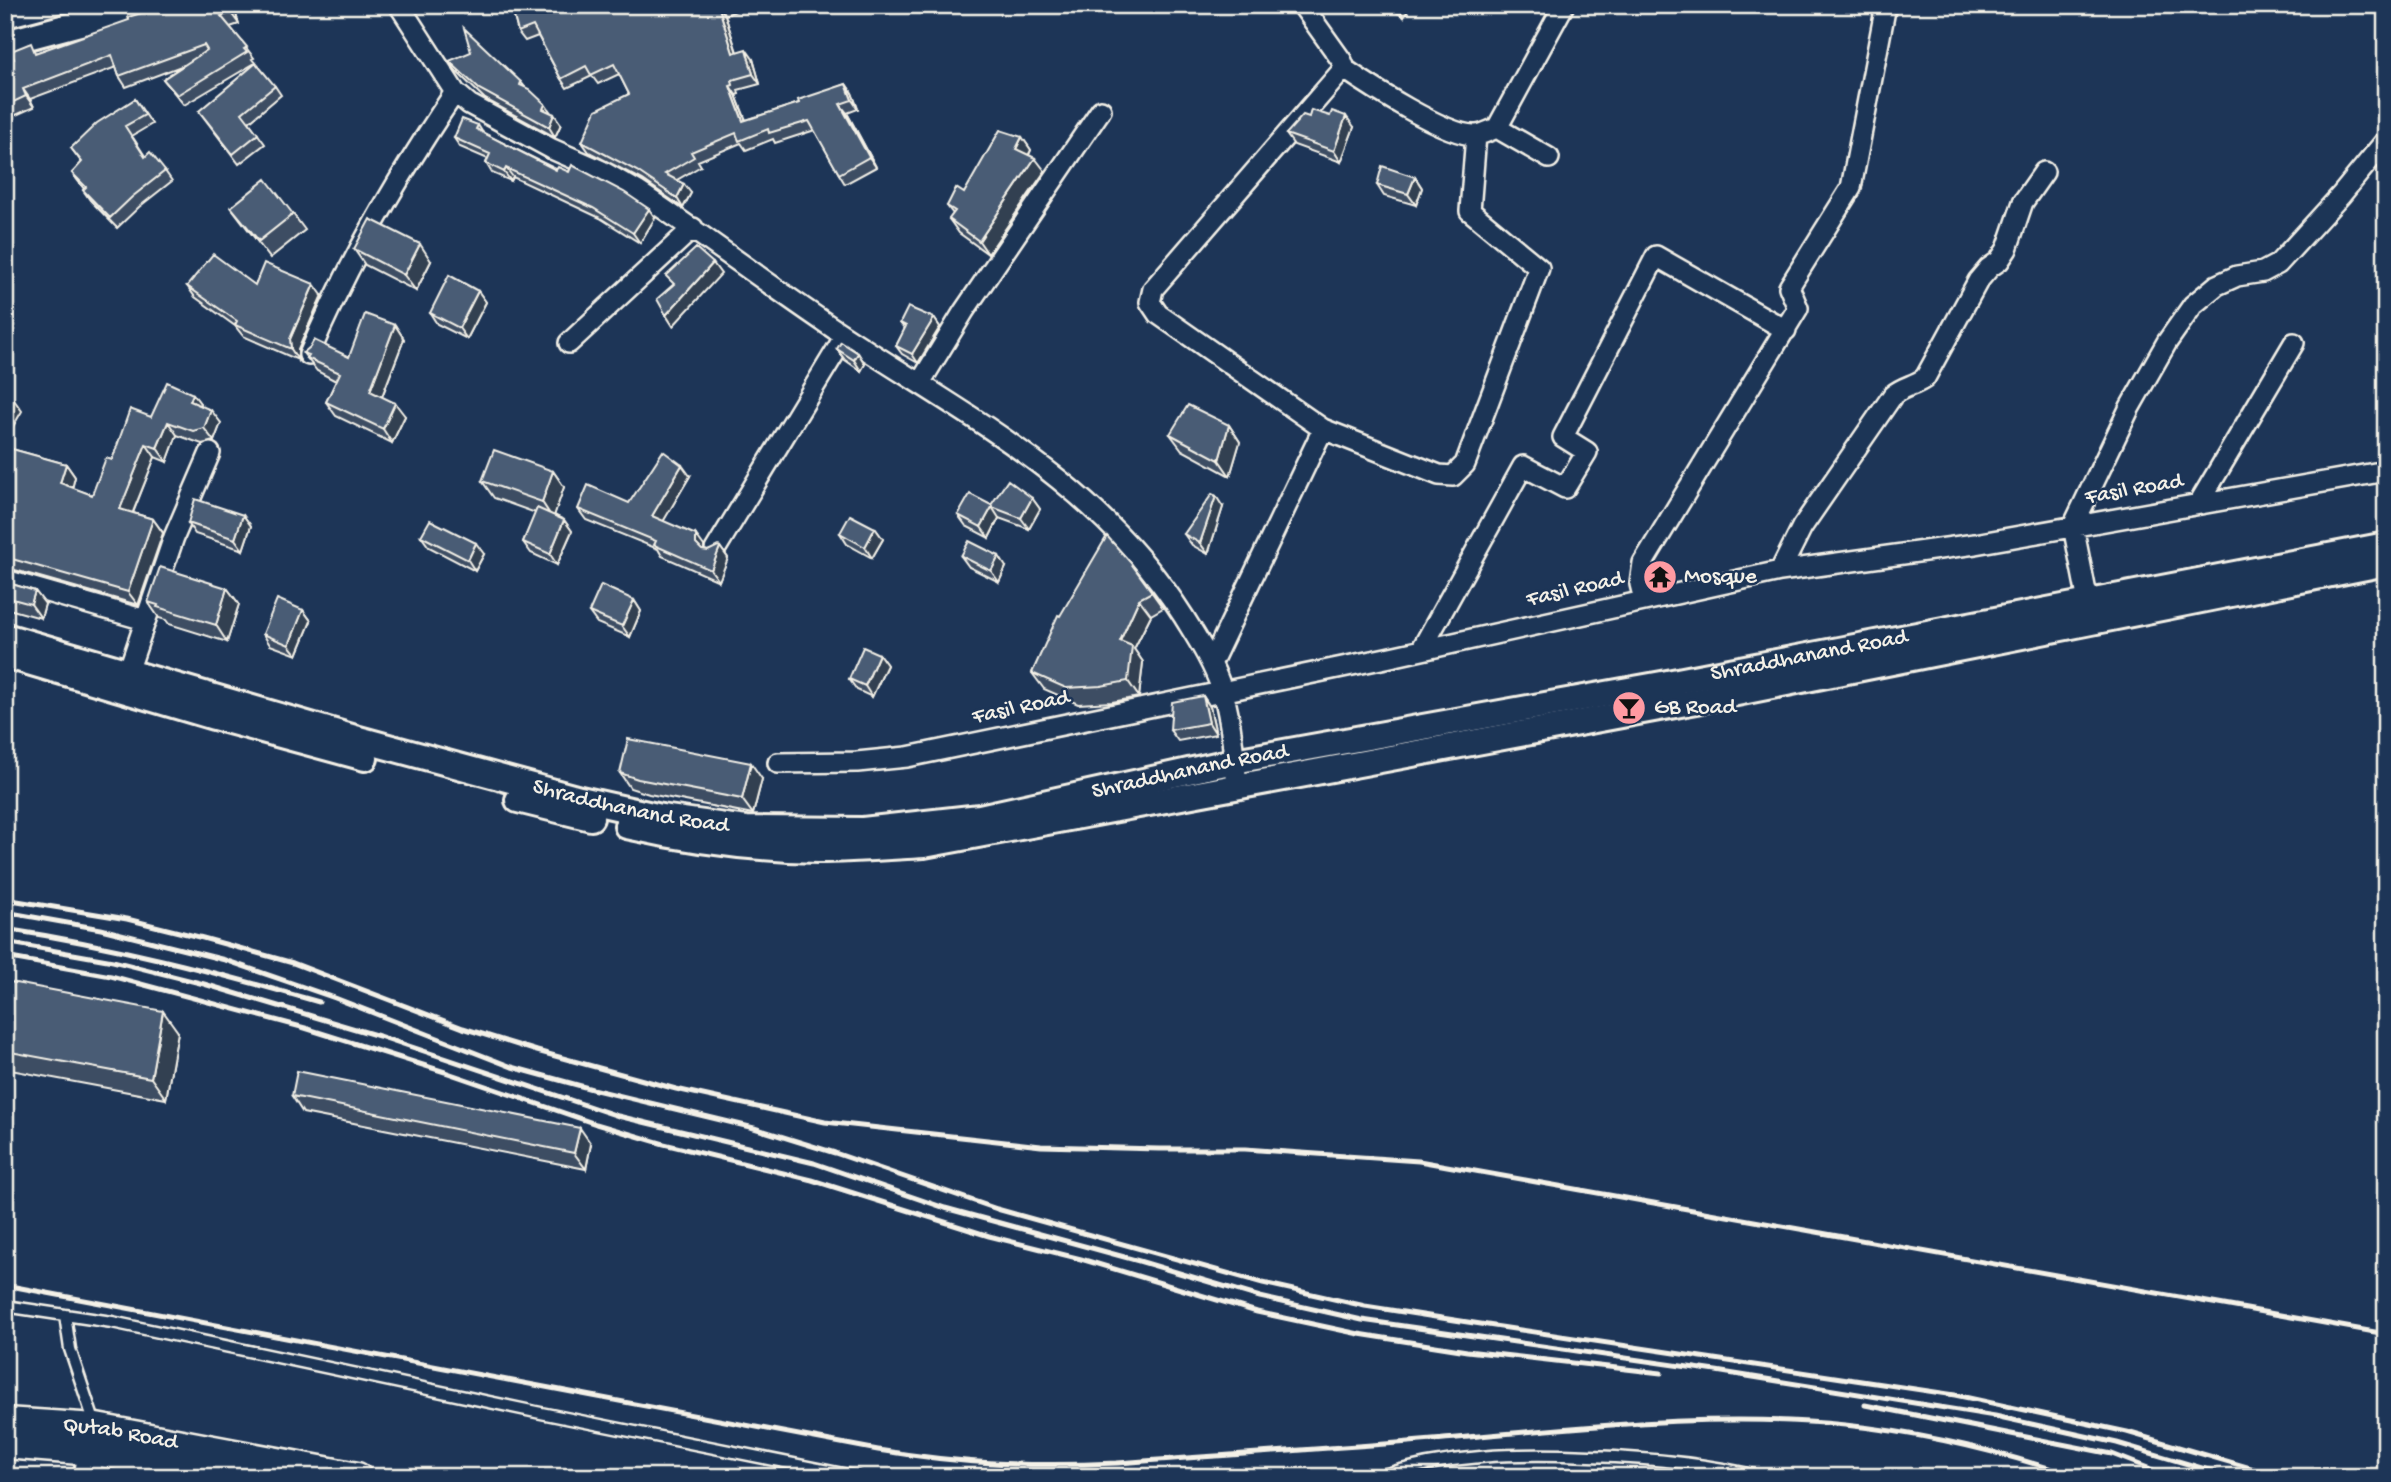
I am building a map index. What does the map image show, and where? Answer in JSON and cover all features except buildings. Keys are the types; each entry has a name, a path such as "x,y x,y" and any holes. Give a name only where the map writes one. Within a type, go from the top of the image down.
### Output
{"main road":[{"name":"Qutab Road","path":"5,1422 92,1452 252,1477"},
{"name":"Qutab Road","path":"5,1444 357,1477"}],"street":[{"path":"5,43 148,5"},
{"path":"399,5 455,92 487,116 613,177 693,228 845,336 982,422 1055,475 1102,516 1170,595 1212,662 1222,690 1237,787"},
{"path":"1302,5 1342,61 1343,68 1150,295 1153,309 1323,429 1438,474 1453,476 1465,464 1539,268 1470,211 1476,135"},
{"path":"1343,68 1451,130 1476,135 1497,128 1564,5"},
{"path":"1644,600 1640,584 1643,563 1786,330 1798,308 1789,287 1851,188 1886,5"},
{"path":"309,355 327,312 361,246 406,168 455,92"},
{"path":"920,383 964,311 1101,110"},
{"path":"1497,128 1549,158"},
{"path":"2088,602 2073,526 2130,407 2167,342 2193,305 2217,285 2237,276 2263,272 2278,264 2341,195 2386,140"},
{"path":"1780,571 1802,527 1893,395 1902,387 1915,386 1925,377 1978,281 1999,261 2007,249 2023,202 2044,172"},
{"path":"569,342 693,228"},
{"path":"1421,650 1523,466 1565,488 1587,452 1563,437 1656,256 1786,330"},
{"path":"715,550 845,336"},
{"path":"2199,503 2294,343"},
{"path":"1212,662 1323,429"},
{"path":"128,672 174,537 211,453"},
{"name":"Fasil Road","path":"778,764 857,762 907,757 1421,650 1780,571 1975,544 2386,471"},
{"name":"Shraddhanand Road","path":"5,655 214,717 559,811 670,836 764,848 819,850 925,845 1237,787 1558,715 2088,602 2386,545"},
{"name":"Shraddhanand Road","path":"5,636 580,799 661,817 746,829 863,830 980,817 1234,761 1558,715 2386,563"},
{"path":"5,580 145,620"}],"lane":[{"path":"5,1306 112,1322 859,1477"},
{"path":"65,1315 92,1452"},
{"path":"1377,1477 1447,1459 1518,1453 1653,1458 1723,1467 1761,1477"}],"railway":[{"path":"5,899 127,919 203,938 293,963 463,1028 537,1051 676,1089 825,1122 1041,1146 1245,1149 1419,1161 2386,1334"},
{"path":"5,912 101,929 225,960 335,998 512,1067 754,1128 997,1209 1263,1283 1365,1306 1955,1395 2127,1432 2281,1477"},
{"path":"5,929 163,960 319,1002"},
{"path":"5,942 113,961 204,984 379,1036 618,1116 814,1163 945,1208 1260,1297 1362,1320 1716,1371 1995,1416 2117,1443 2232,1477"},
{"path":"5,957 111,976 305,1028 596,1124 664,1144 812,1180 989,1236 1081,1259 1257,1312 1359,1334 1467,1351 1661,1373"},
{"path":"5,1285 878,1450 968,1461 1056,1465 1117,1463 1639,1423 1742,1420 1845,1425 1904,1433 2020,1459 2076,1477"},
{"path":"1865,1405 2112,1454 2171,1477"}],"place":[{"name":"Mosque","path":"1660,577"},
{"name":"GB Road","path":"1629,708"}]}
